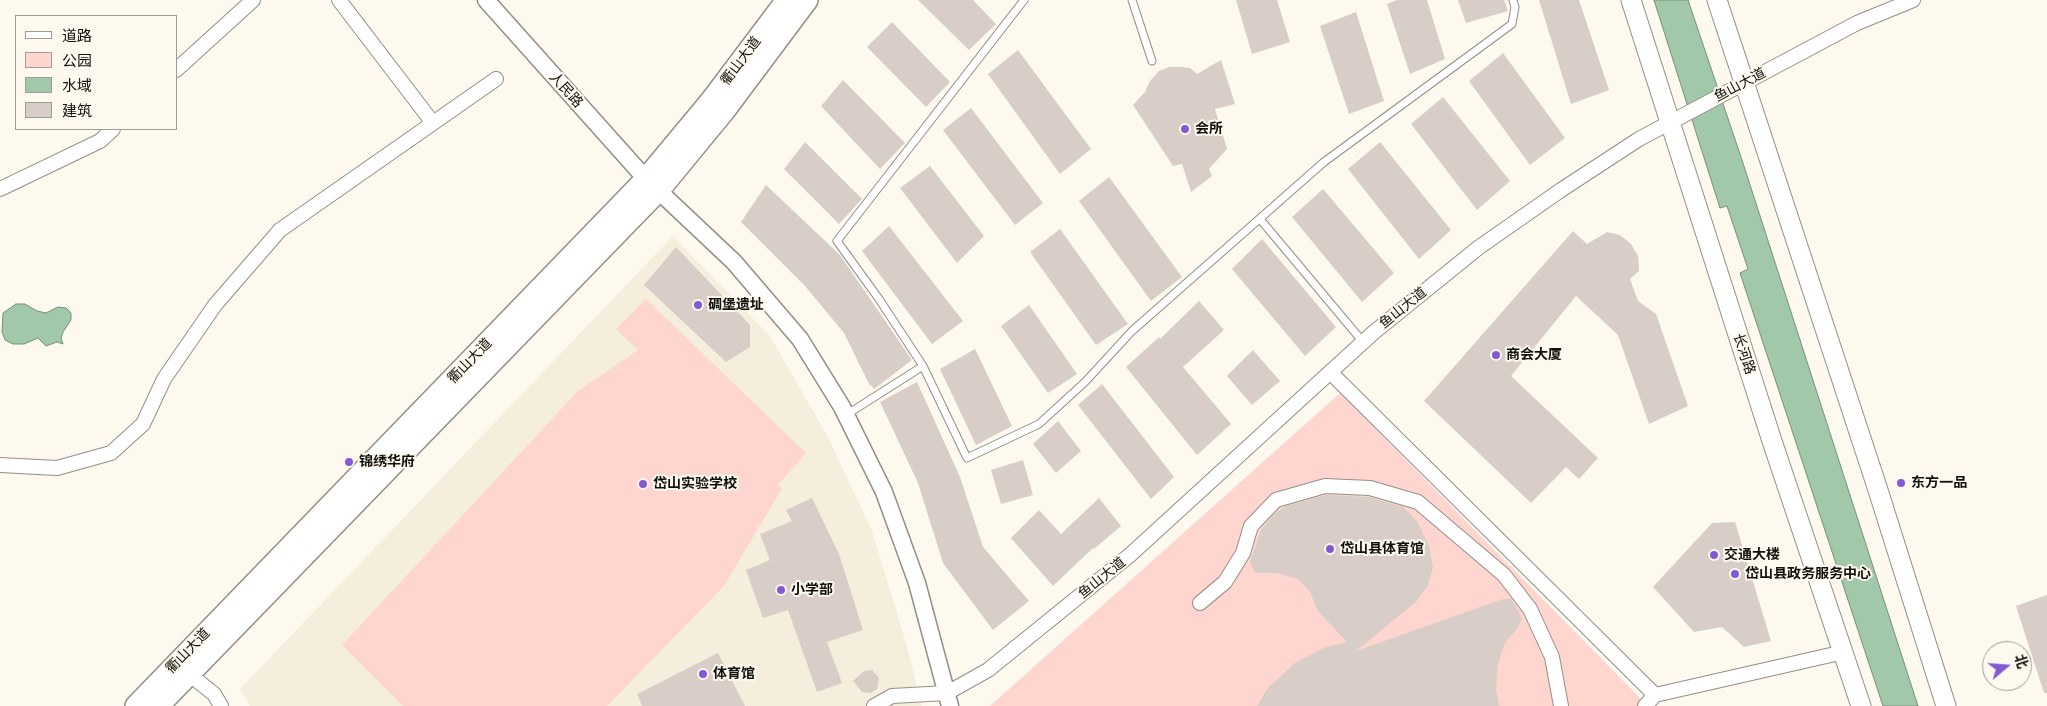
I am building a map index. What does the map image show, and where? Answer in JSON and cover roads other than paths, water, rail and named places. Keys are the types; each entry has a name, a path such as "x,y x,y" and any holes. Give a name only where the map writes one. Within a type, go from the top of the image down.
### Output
{"main road":[{"name":"衢山大道","path":"653,185 711,101 787,0"},
{"name":"衢山大道","path":"136,706 182,668 724,111 807,0"},
{"name":"长河路","path":"1631,0 1772,441 1861,706"},
{"path":"1717,0 1878,490 1946,706"},
{"name":"衢山大道","path":"158,706 182,668"}],"street":[{"path":"178,68 253,0"},
{"path":"339,0 433,123"},
{"name":"人民路","path":"486,0 653,185 734,262 800,339 846,415 884,492 917,583 949,699"},
{"name":"鱼山大道","path":"949,699 988,670 1130,555 1363,342 1478,248 1639,139 1857,23 1913,0"},
{"path":"0,465 57,468 111,453 143,424 164,379 215,305 280,230 496,80"},
{"path":"0,190 100,141 112,130"},
{"path":"1330,372 1655,695"},
{"path":"1200,603 1225,582 1243,553 1251,526 1276,500 1325,486 1370,488 1418,502 1504,575 1530,609 1552,657 1561,706"},
{"path":"1645,706 1655,695 1844,652"},
{"path":"182,668 214,694 221,706"},
{"path":"874,706 892,696 949,699"}],"lane":[{"path":"1024,0 836,241 879,299 923,366 967,458 1039,424 1085,382 1132,330 1324,162 1512,24 1515,7 1513,0"},
{"path":"1132,0 1152,60"},
{"path":"1260,219 1363,342"},
{"path":"846,415 923,366"}],"water":[{"path":"1654,0 1688,0 1742,160 1918,706 1883,706 1740,273 1748,269 1727,206 1720,208"},
{"path":"16,304 25,304 37,311 46,313 58,307 66,308 71,313 71,320 61,338 63,344 57,342 46,346 38,338 24,344 13,344 5,340 2,332 3,313"}],"place":[{"name":"会所","path":"1185,129"},
{"name":"碉堡遗址","path":"698,305"},
{"name":"商会大厦","path":"1496,355"},
{"name":"锦绣华府","path":"349,462"},
{"name":"东方一品","path":"1901,483"},
{"name":"岱山实验学校","path":"643,484"},
{"name":"岱山县体育馆","path":"1330,549"},
{"name":"交通大楼","path":"1714,555"},
{"name":"岱山县政务服务中心","path":"1735,574"},
{"name":"小学部","path":"781,590"},
{"name":"体育馆","path":"703,674"}]}
